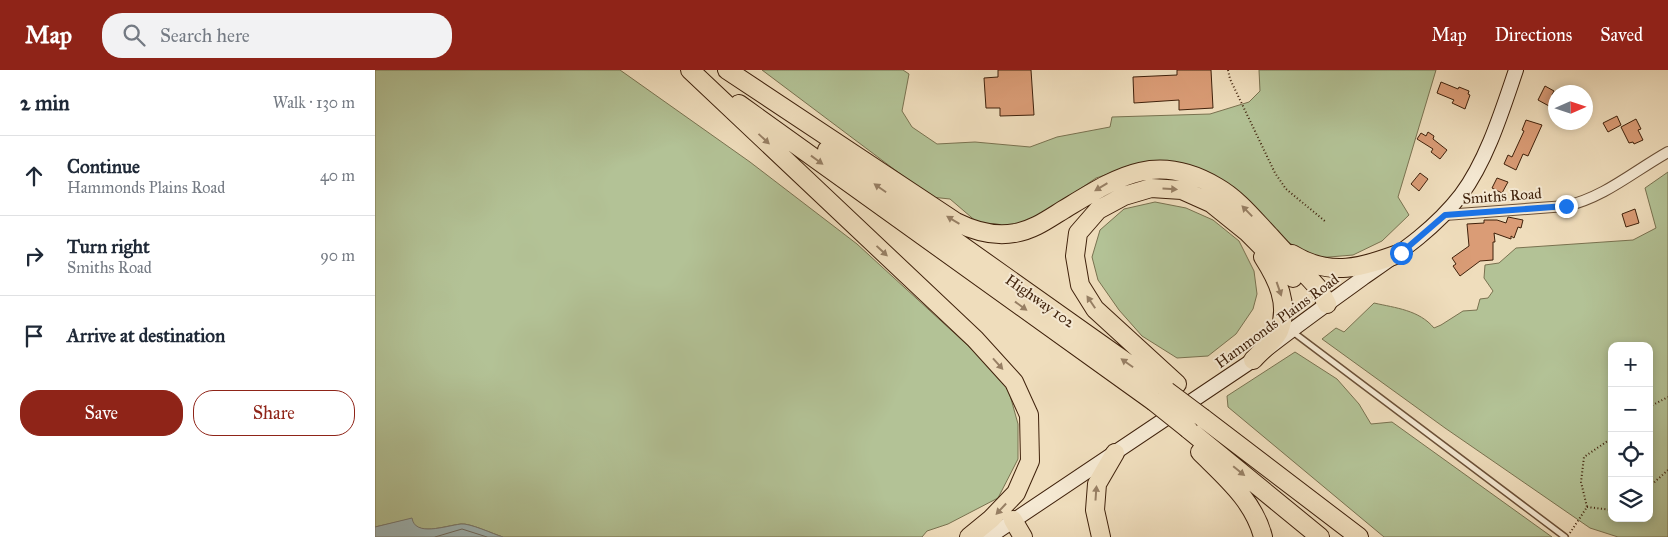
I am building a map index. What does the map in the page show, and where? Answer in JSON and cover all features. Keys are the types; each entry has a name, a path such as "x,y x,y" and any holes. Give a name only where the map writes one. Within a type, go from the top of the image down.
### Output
{"highway":[{"name":"Highway 102","path":"691,70 1103,365 1161,395 1209,415 1360,537"},
{"path":"691,70 975,339 1014,382 1029,415 1030,461 1016,493 991,519 969,537"},
{"name":"Highway 102","path":"716,70 1161,395 1185,431 1320,537"},
{"path":"727,70 951,219 972,229 1002,234 1015,233 1031,228 1115,179 1137,172 1160,170 1192,175 1217,187 1241,205 1319,289 1327,304"},
{"path":"1161,395 1095,309 1080,285 1075,256 1078,233 1098,210 1124,196 1151,188 1182,190 1211,203 1247,232 1310,295 1327,304"},
{"path":"1247,232 1275,278 1282,295 1283,312 1279,332 1253,360"},
{"path":"1280,247 1305,262 1324,268 1340,269 1358,268 1401,253"},
{"path":"1185,431 1239,491 1261,527 1263,537"},
{"path":"1101,537 1095,510 1097,484 1115,453"},
{"path":"1013,520 1023,537"}],"main road":[{"name":"Hammonds Plains Road","path":"989,537 1253,360 1291,330 1401,253 1445,215 1462,193 1490,143 1516,70"}],"street":[{"name":"Smiths Road","path":"1445,215 1566,206 1577,203 1609,190 1668,152"}],"lane":[{"path":"1291,330 1566,537"}],"path":[{"path":"1229,70 1230,79 1275,173 1286,189 1325,222"},
{"path":"1653,404 1668,397"},
{"path":"1566,537 1587,507 1581,482 1584,457 1608,441"},
{"path":"1653,483 1668,470"},
{"path":"1587,507 1608,510"}],"green space":[{"path":"375,70 620,70 750,162 857,244 976,353 1008,388 1018,424 1018,459 998,498 948,524 927,531 922,537 503,537 465,524 431,529 419,528 411,519 375,527"},
{"path":"762,70 903,70 909,74 902,111 912,127 937,144 975,142 1030,147 1057,137 1110,127 1112,117 1210,114 1249,102 1260,91 1259,70 1436,70 1398,197 1409,215 1382,241 1353,255 1317,258 1282,239 1232,187 1196,167 1168,163 1136,165 1096,178 1055,206 1013,228 978,223 950,199 931,197"},
{"path":"1668,172 1668,537 1618,537 1590,528 1445,428 1322,339 1336,328 1344,332 1374,303 1414,313 1434,328 1463,311 1477,310 1480,299 1488,298 1493,291 1484,278 1485,265 1499,263 1516,248 1633,240 1656,228 1645,188"},
{"path":"1155,202 1186,208 1213,220 1239,241 1254,271 1257,294 1253,309 1236,334 1208,356 1177,358 1142,336 1119,310 1098,280 1092,257 1100,230 1124,209"},
{"path":"1295,352 1337,379 1359,404 1371,424 1392,422 1552,537 1384,537 1228,407 1227,396"}],"water":[{"path":"412,518 414,524 425,529 465,524 503,537 375,537 375,527"}],"building":[{"path":"998,70 1031,70 1034,115 1000,116 1000,108 986,108 984,78 998,77"},
{"path":"1177,70 1211,70 1213,108 1179,110 1179,100 1134,103 1133,77 1177,75"},
{"path":"1441,82 1469,91 1468,94 1470,95 1465,109 1452,103 1454,100 1437,93"},
{"path":"1545,86 1548,88 1548,105 1538,100"},
{"path":"1617,116 1621,125 1608,132 1603,123"},
{"path":"1636,119 1641,129 1638,130 1643,140 1634,144 1633,142 1629,143 1621,127"},
{"path":"1526,120 1542,125 1528,156 1523,154 1516,170 1504,164 1508,155 1512,157 1524,131 1522,130"},
{"path":"1428,132 1434,136 1433,139 1447,150 1440,159 1431,152 1433,149 1417,139 1421,133 1426,136"},
{"path":"1420,173 1428,179 1419,191 1411,184"},
{"path":"1497,178 1508,182 1502,193 1492,188"},
{"path":"1635,209 1639,223 1626,227 1622,214"},
{"path":"1508,217 1523,220 1521,228 1518,227 1514,238 1511,236 1511,239 1494,233 1493,260 1480,261 1460,276 1453,266 1456,264 1452,258 1469,246 1467,224 1484,223 1484,220 1497,220 1506,223"}],"route":[{"path":"1401,253 1445,215 1566,206"}]}
